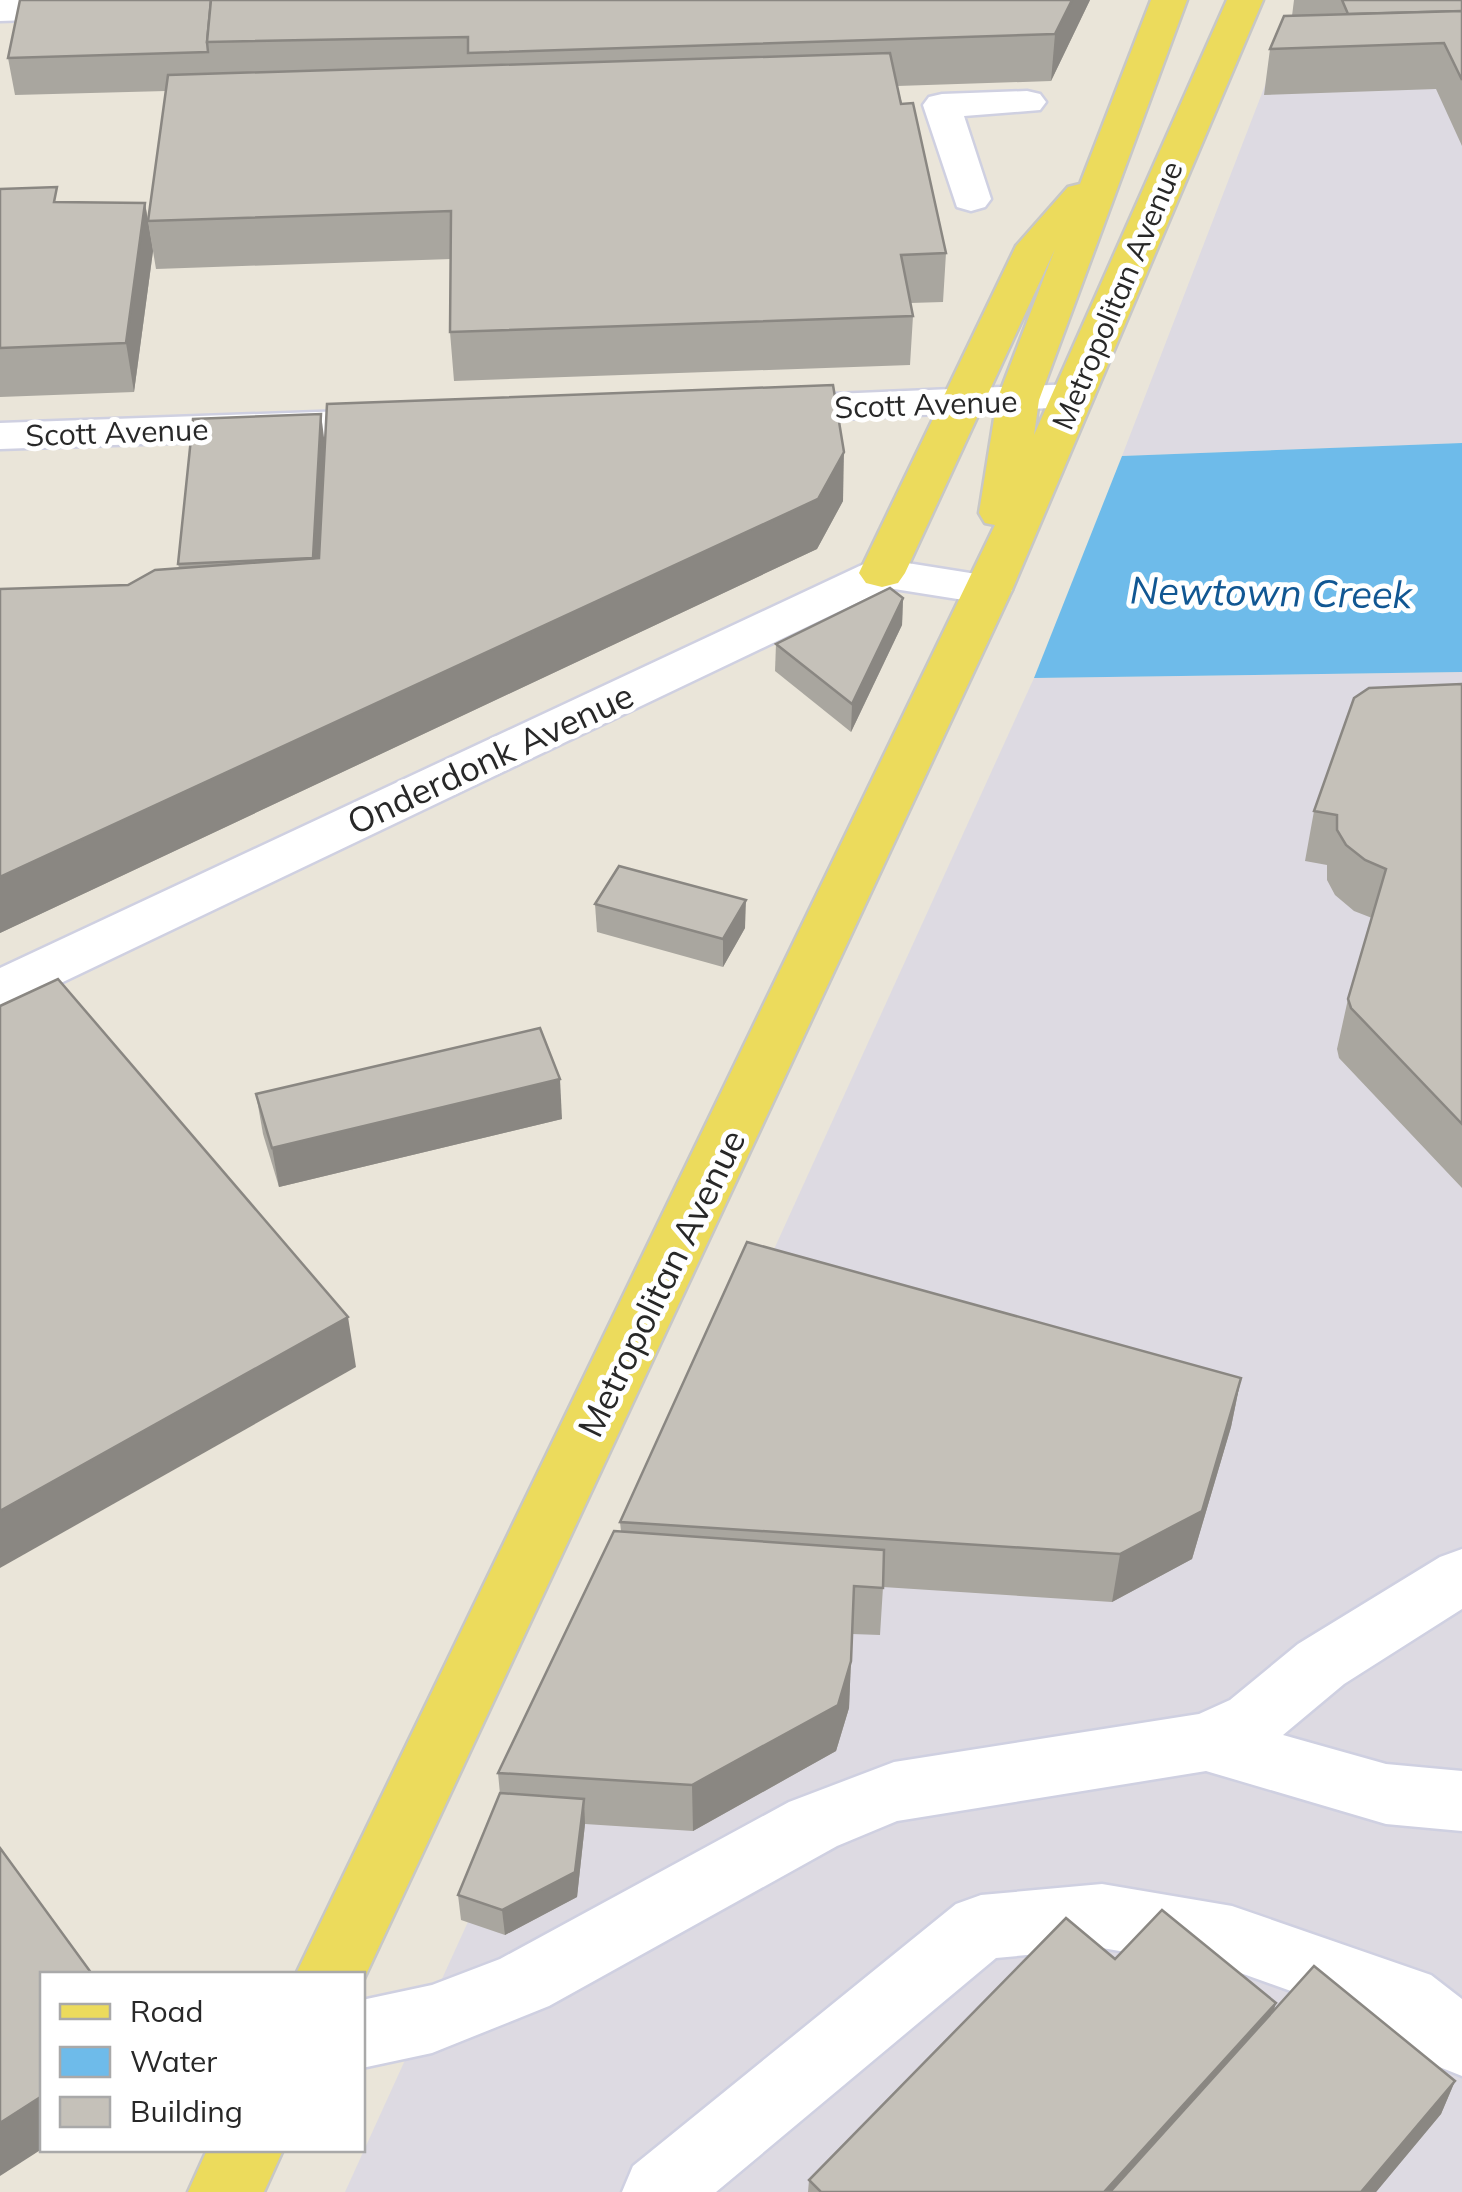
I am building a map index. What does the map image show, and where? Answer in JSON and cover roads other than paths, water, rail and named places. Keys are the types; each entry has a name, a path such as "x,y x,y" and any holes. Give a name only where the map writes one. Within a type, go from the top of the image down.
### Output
{"main road":[{"name":"Metropolitan Avenue","path":"989,590 1018,400 1169,0"},
{"name":"Metropolitan Avenue","path":"332,1972 989,590 1244,0"},
{"path":"882,573 1036,246 1104,171"},
{"path":"225,2192 245,2152"}],"street":[{"path":"0,10 133,6"},
{"path":"971,199 942,105 1028,102"},
{"name":"Scott Avenue","path":"718,411 1073,397"},
{"name":"Scott Avenue","path":"0,436 439,421"},
{"path":"882,573 989,590"},
{"name":"Onderdonk Avenue","path":"0,990 882,573"},
{"path":"365,2033 432,2019 524,1983 813,1824 894,1792 1206,1742 1254,1720 1321,1664 1462,1576"},
{"path":"1206,1742 1386,1794 1462,1801"},
{"path":"658,2192 982,1927 1102,1916 1232,1938 1406,1999 1462,2042"}],"water":[{"name":"Newtown Creek","path":"1462,443 1462,672 1034,678 1122,456"}]}
